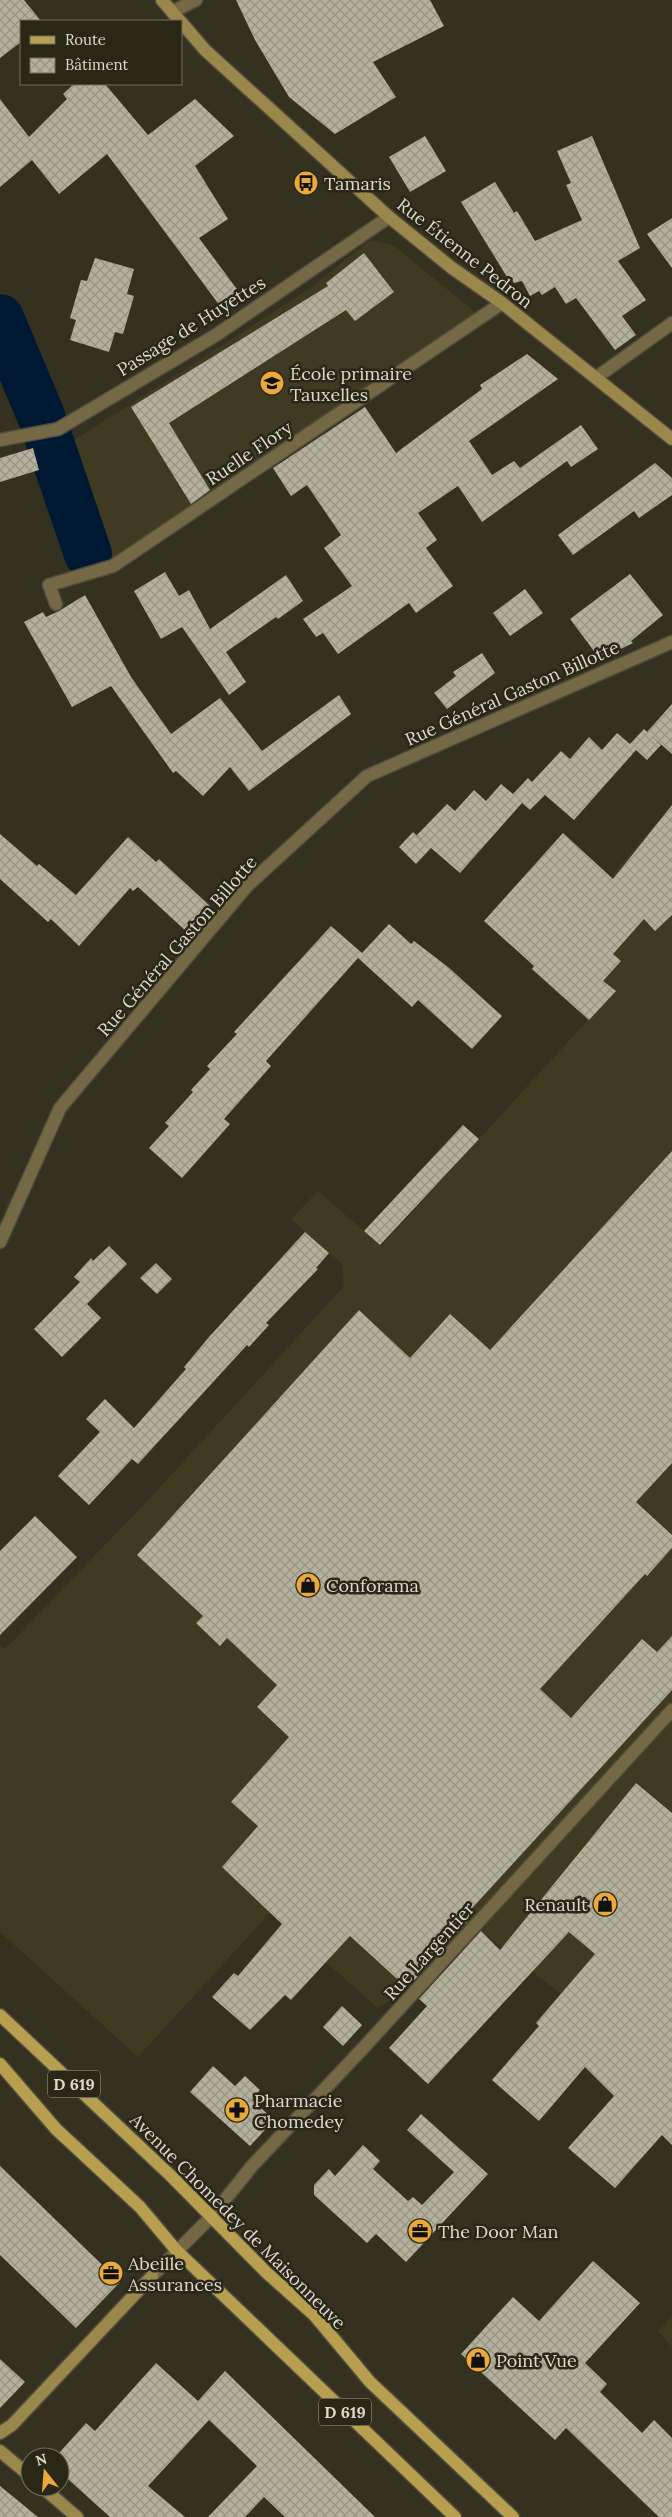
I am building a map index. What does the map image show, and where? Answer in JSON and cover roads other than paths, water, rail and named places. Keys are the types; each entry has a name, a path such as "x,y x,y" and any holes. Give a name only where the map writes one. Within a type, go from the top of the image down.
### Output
{"main road":[{"name":"Avenue Chomedey de Maisonneuve","path":"0,2015 212,2216 267,2273 314,2315 370,2382 513,2517"},
{"name":"D 619","path":"0,2064 56,2129 140,2207 176,2250 455,2517"}],"street":[{"name":"Rue Étienne Pedron","path":"162,0 178,18"},
{"path":"178,18 196,0"},
{"name":"Rue Étienne Pedron","path":"182,23 205,50 389,217 452,268 502,303 597,377 672,439"},
{"name":"Passage de Huyettes","path":"0,440 58,429 216,335 389,217"},
{"name":"Ruelle Flory","path":"56,604 49,585 113,566 502,303"},
{"path":"597,377 672,323"},
{"name":"Rue Général Gaston Billotte","path":"0,1242 60,1108 248,886 367,776 672,642"},
{"name":"Rue Largentier","path":"0,2433 12,2425 176,2250 212,2216 252,2166 366,2045 672,1710"},
{"path":"0,2451 20,2468"},
{"path":"54,2497 77,2517"}],"waterway":[{"path":"0,318 41,416 88,554"}],"place":[{"name":"Tamaris","path":"306,183"},
{"name":"École primaire Tauxelles","path":"272,383"},
{"name":"Conforama","path":"308,1585"},
{"name":"Renault","path":"605,1904"},
{"name":"Pharmacie Chomedey","path":"237,2110"},
{"name":"The Door Man","path":"420,2231"},
{"name":"Abeille Assurances","path":"111,2273"},
{"name":"Point Vue","path":"478,2360"}]}
